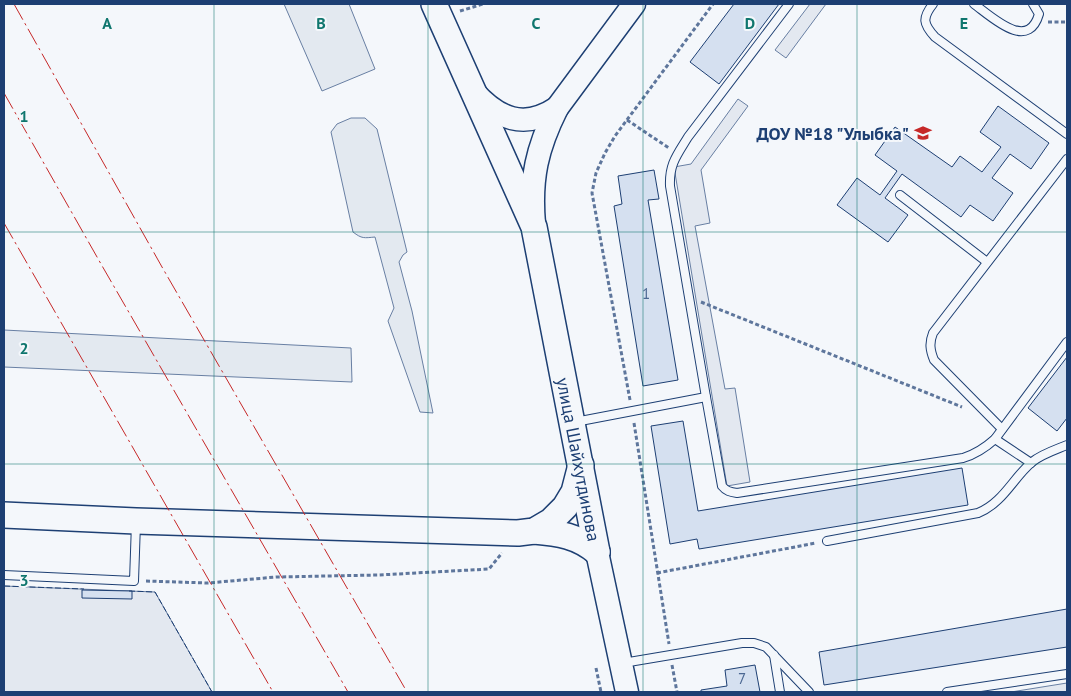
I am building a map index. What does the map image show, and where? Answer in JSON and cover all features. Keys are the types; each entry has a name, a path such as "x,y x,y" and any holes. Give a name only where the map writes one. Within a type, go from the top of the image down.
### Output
{"main road":[{"name":"улица Шайхутдинова","path":"434,4 534,227 598,552"},
{"path":"526,532 551,521 565,507 574,492 581,465"},
{"path":"4,515 136,522 560,534 588,544 598,552"}],"street":[{"path":"534,227 532,198 534,170 541,145 557,108 634,4"},
{"path":"473,90 492,110 512,119 532,119 544,116 557,108"},
{"name":"улица Шайхутдинова","path":"598,552 628,692"}],"lane":[{"path":"789,4 688,137 673,164 670,174 670,186 722,486 726,490 736,493 973,455 995,439 1067,342"},
{"path":"933,4 927,12 925,22 928,30 935,37 1067,134"},
{"path":"974,4 1005,26 1023,32 1031,28 1039,14 1033,4"},
{"path":"1002,429 934,360 930,342 933,333 1067,159"},
{"path":"900,195 987,262"},
{"path":"572,422 706,397"},
{"path":"995,439 1030,463"},
{"path":"827,541 978,513 999,499 1030,463 1067,445"},
{"path":"4,575 134,580 136,522"},
{"path":"621,664 742,643 754,644 766,647 809,692"},
{"path":"774,654 780,692"},
{"path":"947,692 1067,674"}],"path":[{"path":"677,692 632,411 592,193 596,173 605,153 627,120 713,4"},
{"path":"1036,22 1067,22"},
{"path":"627,120 678,154"},
{"path":"690,297 995,420"},
{"path":"134,580 208,582 276,577 379,575 489,568 526,532"},
{"path":"657,573 827,541"},
{"path":"596,668 601,692"}],"shaded area":[{"path":"284,4 349,4 375,69 322,91"},
{"path":"810,4 826,4 786,58 775,50"},
{"path":"738,99 748,106 701,170 710,223 695,226 725,389 735,388 750,482 727,486 674,167 691,164"},
{"path":"351,118 365,118 377,129 407,252 399,262 412,311 433,413 420,412 388,321 394,308 375,237 363,238 353,232 331,132 337,124"},
{"path":"4,330 351,348 352,382 4,367"},
{"path":"4,586 155,592 212,692 4,692"},
{"path":"1067,683 1067,692 1011,692"}],"building":[{"path":"734,4 779,4 719,84 690,62"},
{"path":"998,106 1049,143 1031,169 1010,154 992,178 1013,193 993,221 970,205 961,217 902,174 885,198 908,215 888,242 837,205 857,178 880,195 897,171 875,155 895,127 952,167 960,156 982,172 1001,147 980,132"},
{"path":"654,170 659,199 648,200 678,380 643,386 614,206 622,204 618,176"},
{"path":"1067,357 1067,418 1057,431 1028,408"},
{"path":"683,421 698,511 962,468 968,505 699,549 697,539 670,544 651,426"},
{"path":"82,590 132,591 132,599 82,598"},
{"path":"1067,609 1067,647 824,685 819,652"},
{"path":"755,665 760,692 701,692 701,690 727,686 725,670"}],"fence":[{"path":"4,586 84,589"},
{"path":"129,591 155,592 212,692"}],"power":[{"path":"14,4 162,267 407,692"},
{"path":"4,93 348,692"},
{"path":"4,223 273,692"}],"place":[{"name":"ДОУ №18 \"Улыбка\"","path":"923,133"}]}
